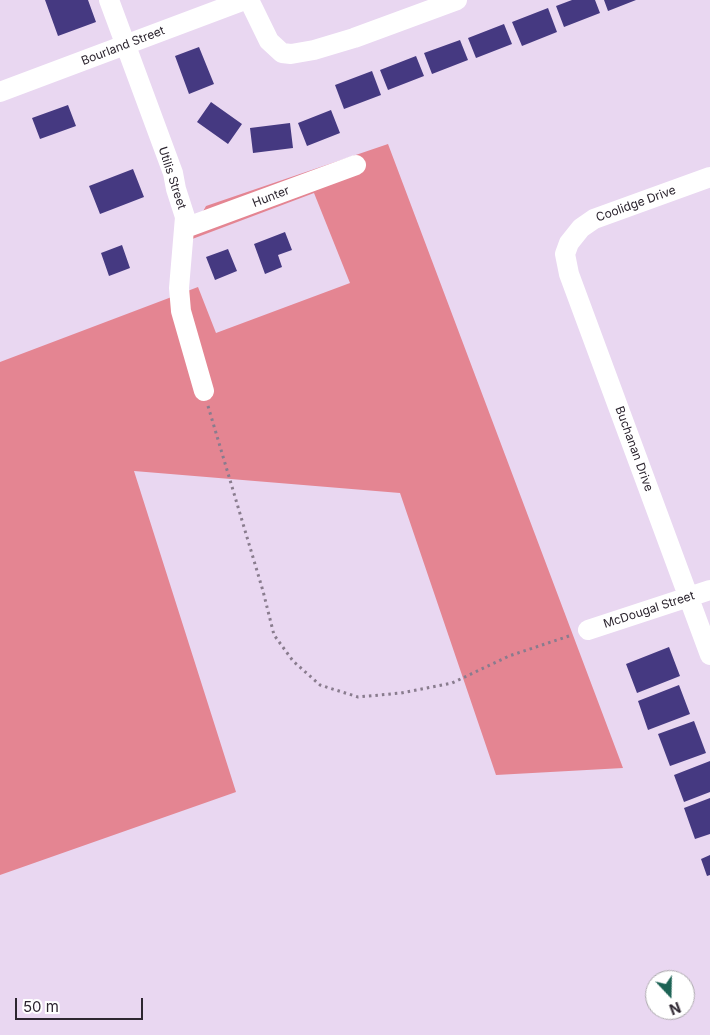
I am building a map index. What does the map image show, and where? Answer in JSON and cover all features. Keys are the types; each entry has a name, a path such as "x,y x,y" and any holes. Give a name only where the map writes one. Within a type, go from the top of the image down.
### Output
{"street":[{"name":"Utilis Street","path":"109,0 173,173 185,217 179,279 181,312 204,391"},
{"name":"Bourland Street","path":"0,92 247,0 269,41 282,53 291,54 314,50 354,38 456,0"},
{"name":"Hunter","path":"185,228 356,165"},
{"name":"Coolidge Drive","path":"569,243 594,218 710,177"},
{"name":"Buchanan Drive","path":"569,243 565,254 569,274 710,655"},
{"name":"McDougal Street","path":"588,630 710,590"}],"path":[{"path":"204,391 263,591 274,635 293,661 320,685 358,697 452,683 509,656 588,630"}],"shaded area":[{"path":"388,144 623,768 496,775 400,493 134,471 236,792 0,875 0,362 198,287 216,333 350,283 314,193 187,241 206,206"}],"building":[{"path":"45,0 88,0 96,22 58,36"},
{"path":"572,0 595,0 600,13 564,27 556,6"},
{"path":"604,0 636,0 608,11"},
{"path":"548,8 557,32 522,46 512,22"},
{"path":"504,24 512,44 476,58 468,38"},
{"path":"460,40 468,60 432,74 424,53"},
{"path":"199,47 214,84 189,94 175,56"},
{"path":"416,56 424,76 388,90 380,70"},
{"path":"372,71 381,95 344,109 335,85"},
{"path":"211,102 242,124 228,144 197,122"},
{"path":"68,105 76,126 40,139 32,118"},
{"path":"331,110 340,133 307,146 298,123"},
{"path":"290,123 293,148 253,153 250,128"},
{"path":"133,169 144,197 100,214 89,186"},
{"path":"285,232 292,250 278,255 282,267 265,274 254,244"},
{"path":"122,245 130,268 109,276 101,253"},
{"path":"228,249 237,271 215,280 206,257"},
{"path":"669,647 680,676 637,693 626,664"},
{"path":"679,685 690,714 648,730 638,701"},
{"path":"694,721 706,753 670,766 658,734"},
{"path":"710,761 710,792 684,802 674,775"},
{"path":"710,798 710,834 695,839 684,808"},
{"path":"710,855 710,875 707,876 701,859"}]}
